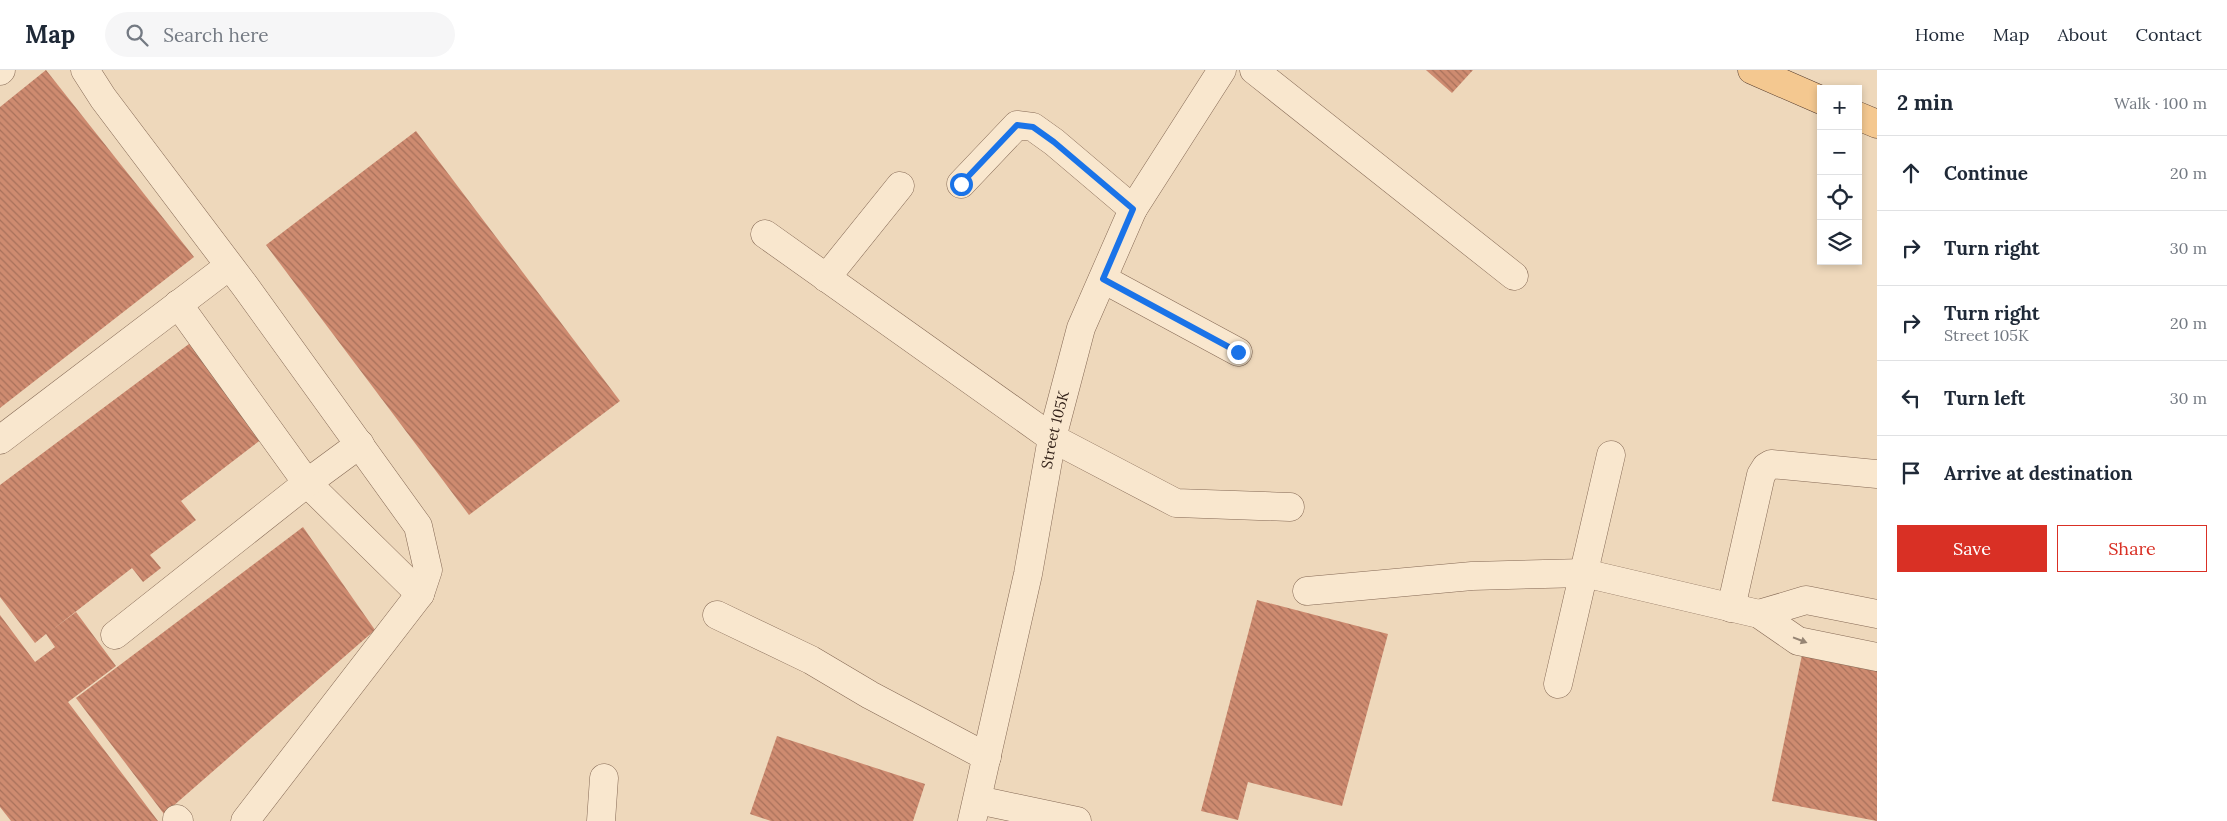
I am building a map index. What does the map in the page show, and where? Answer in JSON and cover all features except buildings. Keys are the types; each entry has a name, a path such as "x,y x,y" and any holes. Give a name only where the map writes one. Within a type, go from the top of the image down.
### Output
{"main road":[{"path":"1752,70 1817,98"},
{"path":"1862,118 1877,124"}],"street":[{"path":"85,70 103,98 229,266 418,526 428,570 420,594 244,821"},
{"name":"Street 105K","path":"975,811 1028,574 1052,438 1080,328 1133,209 1222,70"},
{"path":"1254,70 1514,276"},
{"path":"961,184 1017,125 1033,127 1054,142 1133,209"},
{"path":"826,278 900,186"},
{"path":"765,234 1052,438 1176,503 1290,507"},
{"path":"0,440 229,266"},
{"path":"1103,279 1238,352"},
{"path":"178,304 307,482 420,594"},
{"path":"115,635 307,482 360,444"},
{"path":"1558,684 1611,455"},
{"path":"1731,608 1761,475 1766,467 1771,464 1877,474"},
{"path":"1307,591 1472,576 1584,573 1759,614 1798,641 1877,657"},
{"path":"1759,614 1806,600 1877,614"},
{"path":"717,615 811,660 987,758"},
{"path":"601,821 604,778"},
{"path":"975,811 1077,821"}],"route":[{"path":"961,184 1017,125 1033,127 1054,142 1133,209 1103,279 1238,352"}]}
